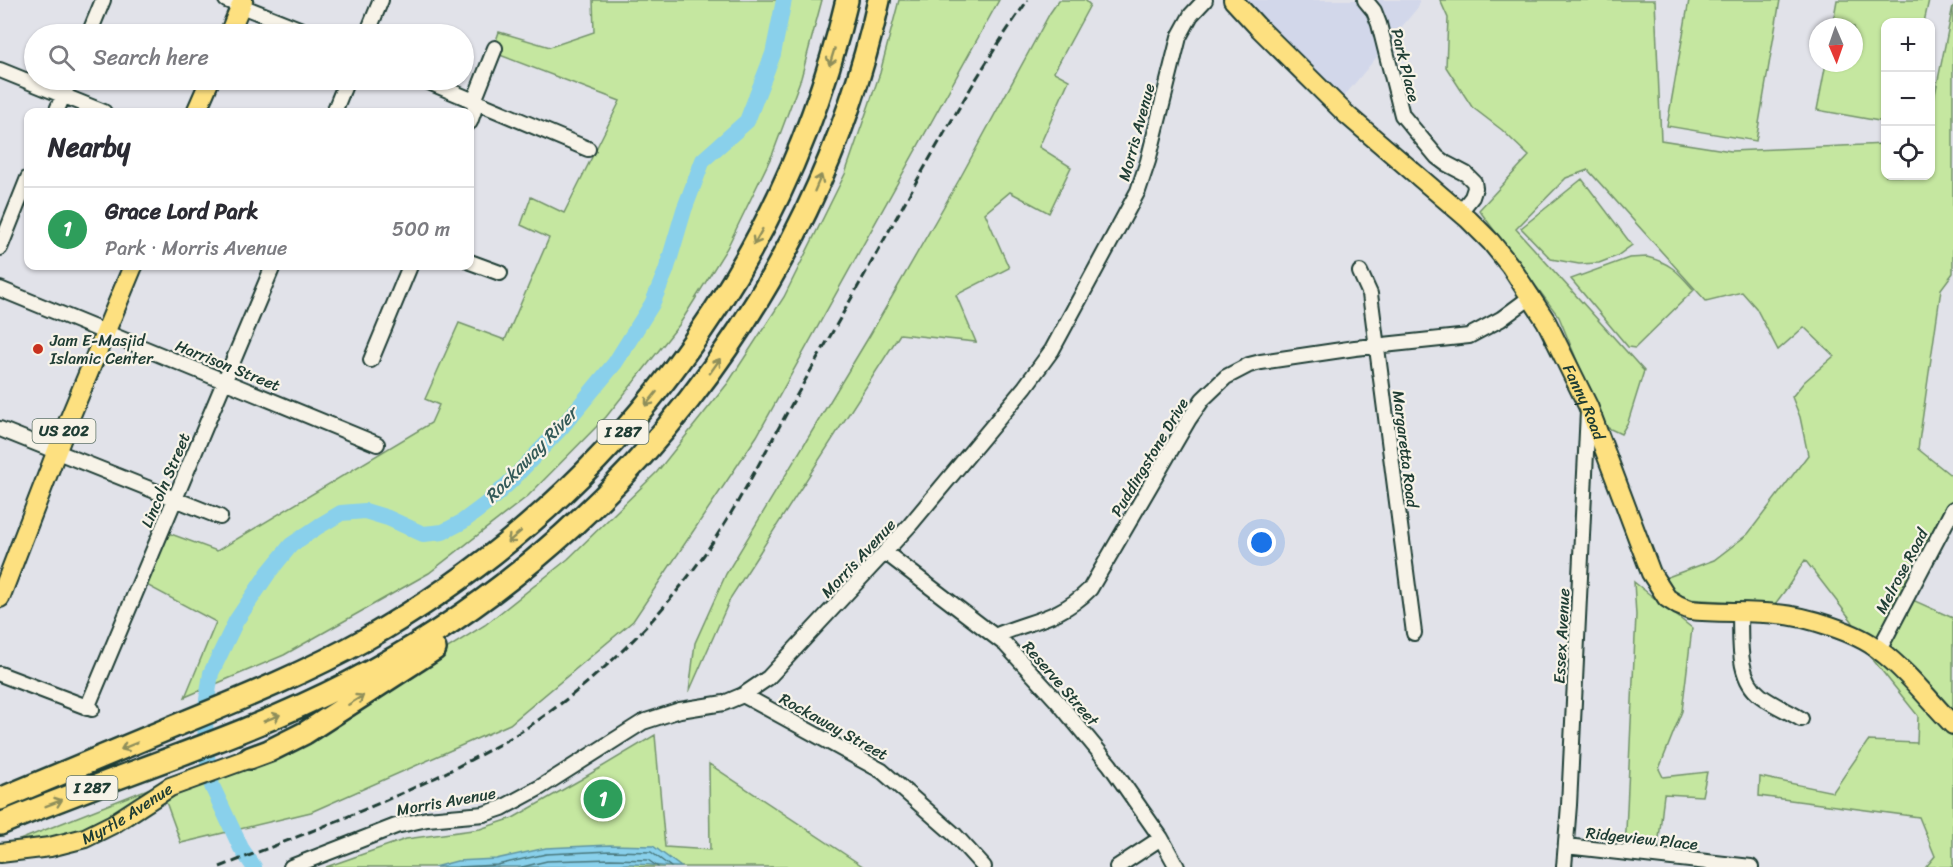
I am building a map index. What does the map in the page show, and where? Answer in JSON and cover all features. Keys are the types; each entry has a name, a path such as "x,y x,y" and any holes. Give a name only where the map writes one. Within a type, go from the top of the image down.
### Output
{"highway":[{"name":"I 287","path":"0,799 222,707 335,656 452,585 507,544 558,499 629,426 673,372 711,317 763,228 792,166 813,113 838,38 847,0"},
{"name":"I 287","path":"0,824 218,740 349,683 410,648 488,596 526,567 588,513 652,446 697,390 756,304 806,211 850,101 879,0"},
{"path":"245,760 305,733 388,680 458,633 532,576 586,529 615,498 644,464 697,390"}],"main road":[{"name":"Fanny Road","path":"1233,0 1347,115 1460,212 1491,242 1511,267 1532,296 1571,368 1651,573 1663,593 1672,602 1690,610 1797,616 1846,633 1880,650 1953,725"},
{"path":"232,24 237,2"},
{"path":"198,108 206,90"},
{"name":"US 202","path":"0,598 131,270"},
{"name":"Myrtle Avenue","path":"0,853 50,847 85,838 113,824 155,796 186,781 245,760"}],"street":[{"path":"93,24 103,0"},
{"path":"371,24 381,0"},
{"name":"Morris Avenue","path":"295,866 396,826 427,819 484,814 502,808 539,788 643,722 680,710 723,703 742,695 768,678 885,553 1025,387 1052,350 1138,191 1148,161 1179,38 1191,15 1205,0"},
{"name":"Park Place","path":"1365,0 1374,10 1379,24 1402,115 1437,157 1466,174 1474,182 1472,197 1460,212"},
{"path":"237,2 289,24"},
{"path":"474,108 495,48"},
{"path":"0,70 24,80"},
{"path":"48,90 94,108"},
{"path":"58,108 66,90"},
{"path":"336,108 343,90"},
{"path":"447,90 588,149"},
{"path":"0,248 24,188"},
{"path":"474,263 500,273"},
{"name":"Lincoln Street","path":"0,674 89,709 271,270"},
{"path":"371,360 408,270"},
{"name":"Margaretta Road","path":"1360,272 1370,294 1414,633"},
{"name":"Harrison Street","path":"0,289 377,444"},
{"name":"Puddingstone Drive","path":"995,636 1059,613 1071,606 1090,589 1189,419 1211,389 1226,377 1261,362 1469,336 1501,319 1532,296"},
{"name":"Essex Avenue","path":"1564,867 1588,407"},
{"path":"0,429 220,517"},
{"name":"Melrose Road","path":"1880,650 1953,508"},
{"name":"Reserve Street","path":"885,553 1005,644 1110,765 1161,838 1177,867"},
{"path":"1740,613 1741,660 1747,677 1759,694 1802,719"},
{"name":"Rockaway Street","path":"742,695 882,771 955,835 984,867"},
{"path":"1117,867 1161,838"},
{"name":"Ridgeview Place","path":"1566,846 1751,867"}],"shaded area":[{"path":"1233,0 1419,0 1419,6 1336,106"}],"green space":[{"path":"593,0 822,0 801,78 773,153 727,248 679,325 606,417 528,496 429,573 284,655 185,697 216,622 139,581 160,530 217,551 431,423 439,405 425,399 459,323 505,340 549,238 521,225 531,197 564,213 620,101 492,52 499,32 550,47 594,32"},
{"path":"899,0 999,0 757,436 633,621 510,724 311,812 181,843 162,791 80,838 2,847 316,722 385,687 485,625 568,559 657,472 728,383 784,297 845,174 880,73"},
{"path":"1059,0 1085,0 1090,5 1054,72 1069,80 1039,147 1071,167 1049,213 1010,192 985,213 1009,268 956,295 976,342 900,334 731,597 689,692 695,643 726,574 870,335"},
{"path":"1440,0 1655,0 1661,140 1731,151 1881,144 1881,180 1935,180 1935,94 1953,6 1953,273 1941,289 1918,449 1953,477 1953,507 1908,598 1953,618 1953,867 1926,867 1935,856 1919,817 1759,796 1760,777 1833,792 1868,741 1917,743 1918,716 1870,656 1852,621 1805,560 1775,604 1684,599 1670,589 1665,578 1714,560 1748,534 1808,455 1800,417 1792,397 1804,382 1834,356 1804,327 1778,350 1756,308 1742,292 1706,301 1588,170 1566,178 1516,229 1644,371 1628,422 1621,434 1604,426 1559,317 1479,210 1529,156 1502,130 1472,107 1446,67 1448,18"},
{"path":"1689,0 1780,0 1756,141 1667,126"},
{"path":"1837,0 1929,0 1925,18 1881,18 1881,121 1817,110 1824,72 1863,72 1863,18 1834,18"},
{"path":"1582,179 1632,245 1617,256 1599,263 1579,264 1551,259 1521,228"},
{"path":"1647,257 1674,269 1694,290 1635,348 1628,347 1571,279 1629,258"},
{"path":"1634,582 1692,628 1682,711 1659,769 1663,777 1707,772 1702,796 1664,794 1657,857 1625,852 1636,615"},
{"path":"655,735 665,847 710,850 709,764 864,867 326,867 406,839 480,829 513,818"}],"water":[{"path":"610,845 653,846 681,867 635,864 608,867 434,867 457,861 496,859 546,848"}],"waterway":[{"name":"Rockaway River","path":"254,867 241,848 212,786 206,750 205,713 211,673 236,621 269,572 291,545 319,526 341,513 365,511 388,518 423,534 443,532 462,522 486,504 562,427 615,363 652,304 666,271 684,210 703,160 747,121 773,54 784,0"}],"railway":[{"path":"220,867 396,796 453,769 522,731 590,680 653,619 691,573 731,513 942,137 983,67 1028,0"}],"place":[{"name":"Jam E-Masjid Islamic Center","path":"38,349"},
{"name":"Grace Lord Park","path":"603,799"}]}
